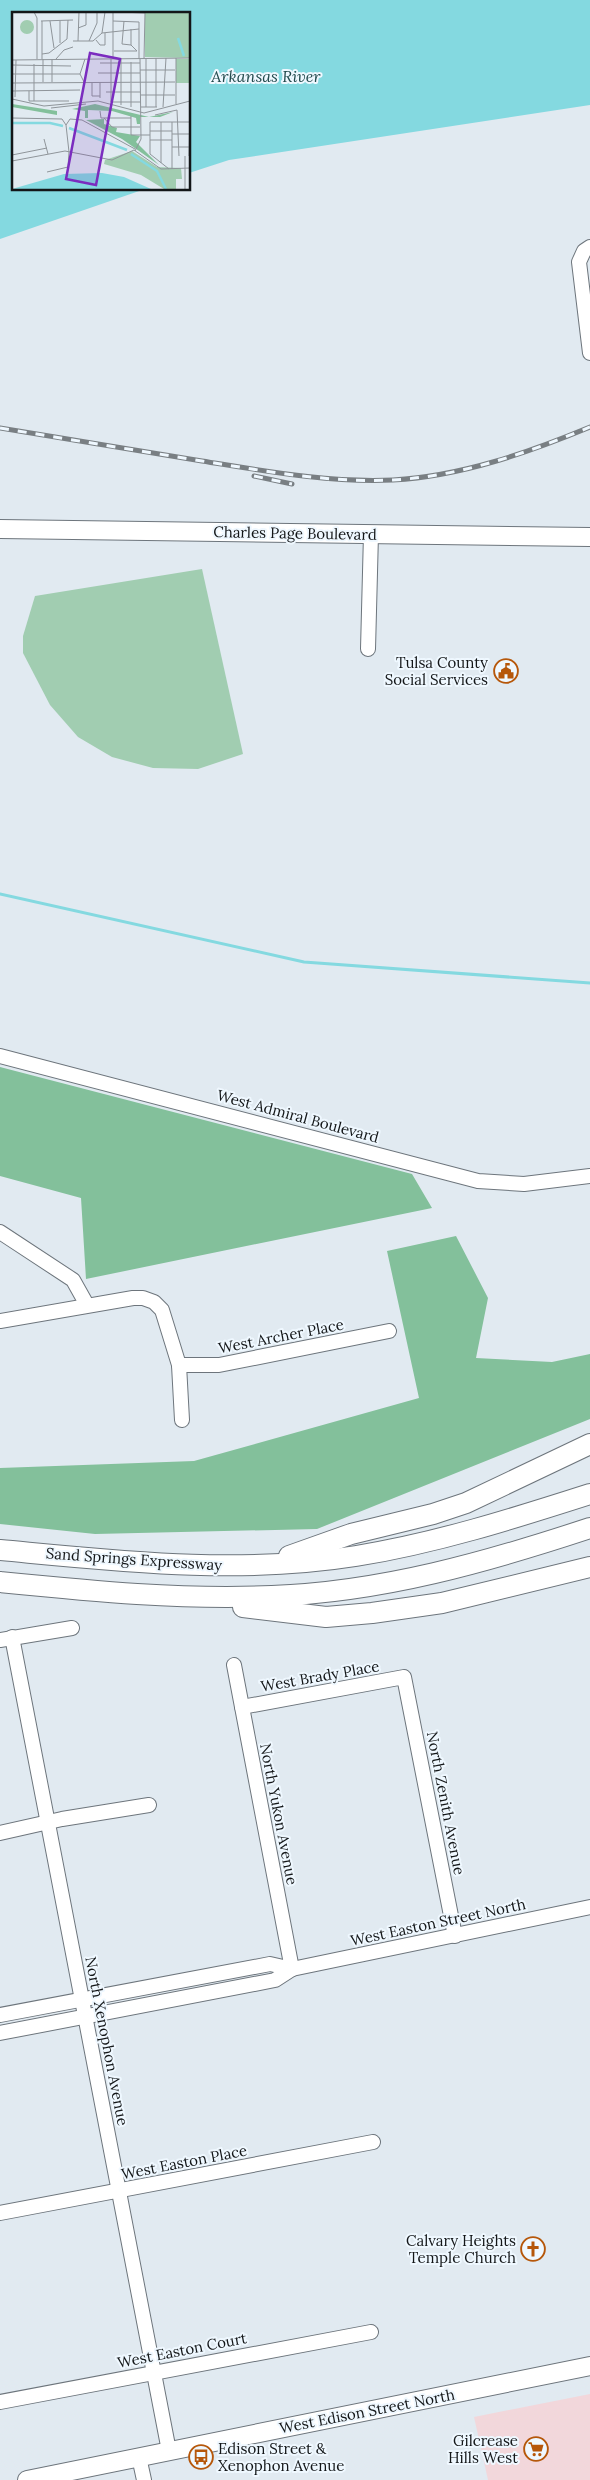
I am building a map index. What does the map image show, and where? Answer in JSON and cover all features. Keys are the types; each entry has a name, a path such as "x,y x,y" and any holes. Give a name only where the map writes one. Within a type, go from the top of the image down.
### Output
{"highway":[{"path":"266,1564 351,1534 433,1514 466,1503 590,1444"},
{"name":"Sand Springs Expressway","path":"0,1550 168,1564 266,1564 354,1556 429,1542 492,1526 590,1494"},
{"path":"153,1597 273,1596 368,1586 452,1570 590,1528"},
{"path":"0,1582 326,1617 442,1603 590,1567"}],"main road":[{"name":"Charles Page Boulevard","path":"0,529 590,537"},
{"name":"West Edison Street North","path":"27,2480 590,2366"}],"street":[{"path":"590,247 584,251 578,262 590,353"},
{"path":"368,649 370,534"},
{"name":"West Admiral Boulevard","path":"0,1056 478,1181 524,1184 590,1176"},
{"path":"0,1232 73,1280 87,1305"},
{"path":"0,1321 133,1298 148,1299 154,1302 162,1310 179,1365 182,1420"},
{"name":"West Archer Place","path":"179,1365 219,1365 389,1331"},
{"path":"6,1638 72,1628"},
{"name":"North Xenophon Avenue","path":"6,1638 48,1824 169,2451"},
{"name":"North Yukon Avenue","path":"234,1665 292,1969"},
{"name":"West Brady Place","path":"242,1707 404,1677"},
{"name":"North Zenith Avenue","path":"404,1677 455,1936"},
{"path":"0,1833 48,1824 62,1819 149,1805"},
{"name":"West Easton Street North","path":"0,2033 275,1980 292,1969 590,1908"},
{"name":"West Easton Street North","path":"0,2015 270,1964 292,1969"},
{"name":"West Easton Place","path":"0,2213 373,2142"},
{"name":"West Easton Court","path":"0,2402 371,2332"},
{"path":"139,2457 144,2480"}],"shaded area":[{"name":"Gilcrease Hills West","path":"590,2394 590,2480 488,2480 474,2417"}],"green space":[{"path":"202,569 243,754 198,769 153,768 112,757 78,737 50,705 23,653 23,636 35,596"},
{"path":"0,1067 412,1174 432,1208 86,1279 81,1198 0,1176"},
{"path":"456,1236 488,1298 476,1358 552,1362 590,1354 590,1419 317,1529 95,1534 0,1524 0,1468 194,1461 419,1398 387,1251"}],"water":[{"name":"Arkansas River","path":"0,0 590,0 590,105 229,160 190,173 190,12 12,12 12,190 142,190 0,239"}],"waterway":[{"path":"0,894 304,962 590,983"}],"railway":[{"path":"0,428 273,472 345,480 393,480 444,474 494,462 590,427"},
{"path":"254,476 292,484"}],"place":[{"name":"Tulsa County Social Services","path":"506,671"},
{"name":"Calvary Heights Temple Church","path":"533,2249"},
{"name":"Gilcrease Hills West","path":"536,2449"},
{"name":"Edison Street & Xenophon Avenue","path":"201,2457"}]}
